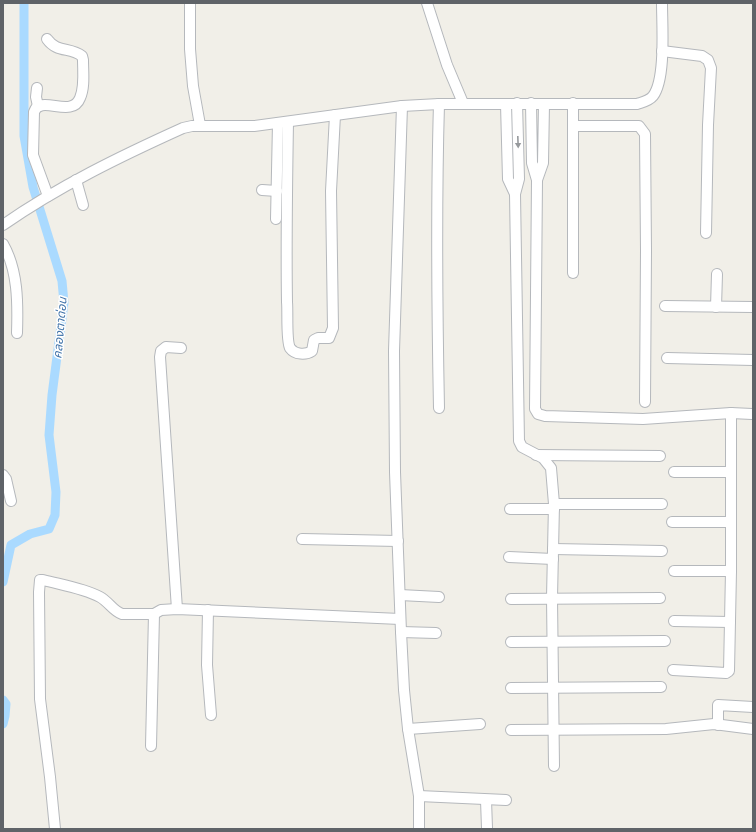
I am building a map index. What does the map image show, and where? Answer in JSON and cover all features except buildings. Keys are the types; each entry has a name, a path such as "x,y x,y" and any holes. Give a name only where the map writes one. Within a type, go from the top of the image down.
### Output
{"street":[{"path":"190,3 191,64 193,86 200,125"},
{"path":"427,3 447,65 463,103"},
{"path":"3,225 26,209 76,180 119,157 183,128 200,125 254,126 402,106 463,103 636,104 646,102 652,96 660,81 662,51 662,3"},
{"path":"46,198 33,155 34,112 38,106 43,105 71,106 79,100 82,87 82,56 78,53 55,46 47,39"},
{"path":"662,51 702,56 708,60 710,68 706,233"},
{"path":"37,88 36,97 38,106"},
{"path":"517,103 519,179 515,194 519,441 522,447 543,458 551,468 554,506 552,598 554,766"},
{"path":"531,103 532,163 538,180"},
{"path":"573,103 573,274"},
{"path":"439,104 436,199 436,307 439,408"},
{"path":"506,104 508,179 515,194"},
{"path":"544,104 543,163 538,180 535,409 538,414 545,416 643,419 753,412"},
{"path":"402,106 394,351 395,472 400,632 408,729 420,796 419,829"},
{"path":"283,122 288,331 290,347 300,354 308,354 312,351 314,340 318,338 329,338 333,328 331,191 335,115"},
{"path":"276,219 283,122"},
{"path":"573,126 639,126 645,134 645,402"},
{"path":"76,180 83,206"},
{"path":"262,190 277,191"},
{"path":"3,244 11,262 14,278 18,315 17,333"},
{"path":"716,307 717,274"},
{"path":"665,306 753,307"},
{"path":"177,609 160,357 161,351 166,347 181,348"},
{"path":"667,358 753,360"},
{"path":"673,670 726,673 729,671 732,571 731,413"},
{"path":"536,455 660,456"},
{"path":"674,472 731,472"},
{"path":"3,475 6,479 10,501"},
{"path":"510,509 554,506 662,504"},
{"path":"672,522 731,522"},
{"path":"302,538 398,541"},
{"path":"509,557 553,554 662,551"},
{"path":"674,571 732,571"},
{"path":"55,829 40,699 40,580 88,592 100,597 122,614 154,614 161,610 177,609 400,619"},
{"path":"400,595 439,597"},
{"path":"511,599 660,598"},
{"path":"208,610 208,664 211,715"},
{"path":"151,746 154,614"},
{"path":"674,621 730,622"},
{"path":"400,632 436,633"},
{"path":"512,642 665,641"},
{"path":"511,688 661,687"},
{"path":"718,724 718,705 753,707"},
{"path":"408,729 480,724"},
{"path":"511,730 666,729 718,724 753,729"},
{"path":"420,796 506,800"},
{"path":"486,800 488,828"}],"waterway":[{"name":"คลองตาด่อน","path":"3,582 11,545 30,534 49,529 55,515 56,492 49,435 52,395 64,303 62,281 33,187 24,136 24,3"},
{"name":"คลองตาด่อน","path":"3,700 6,704 3,724"}]}
